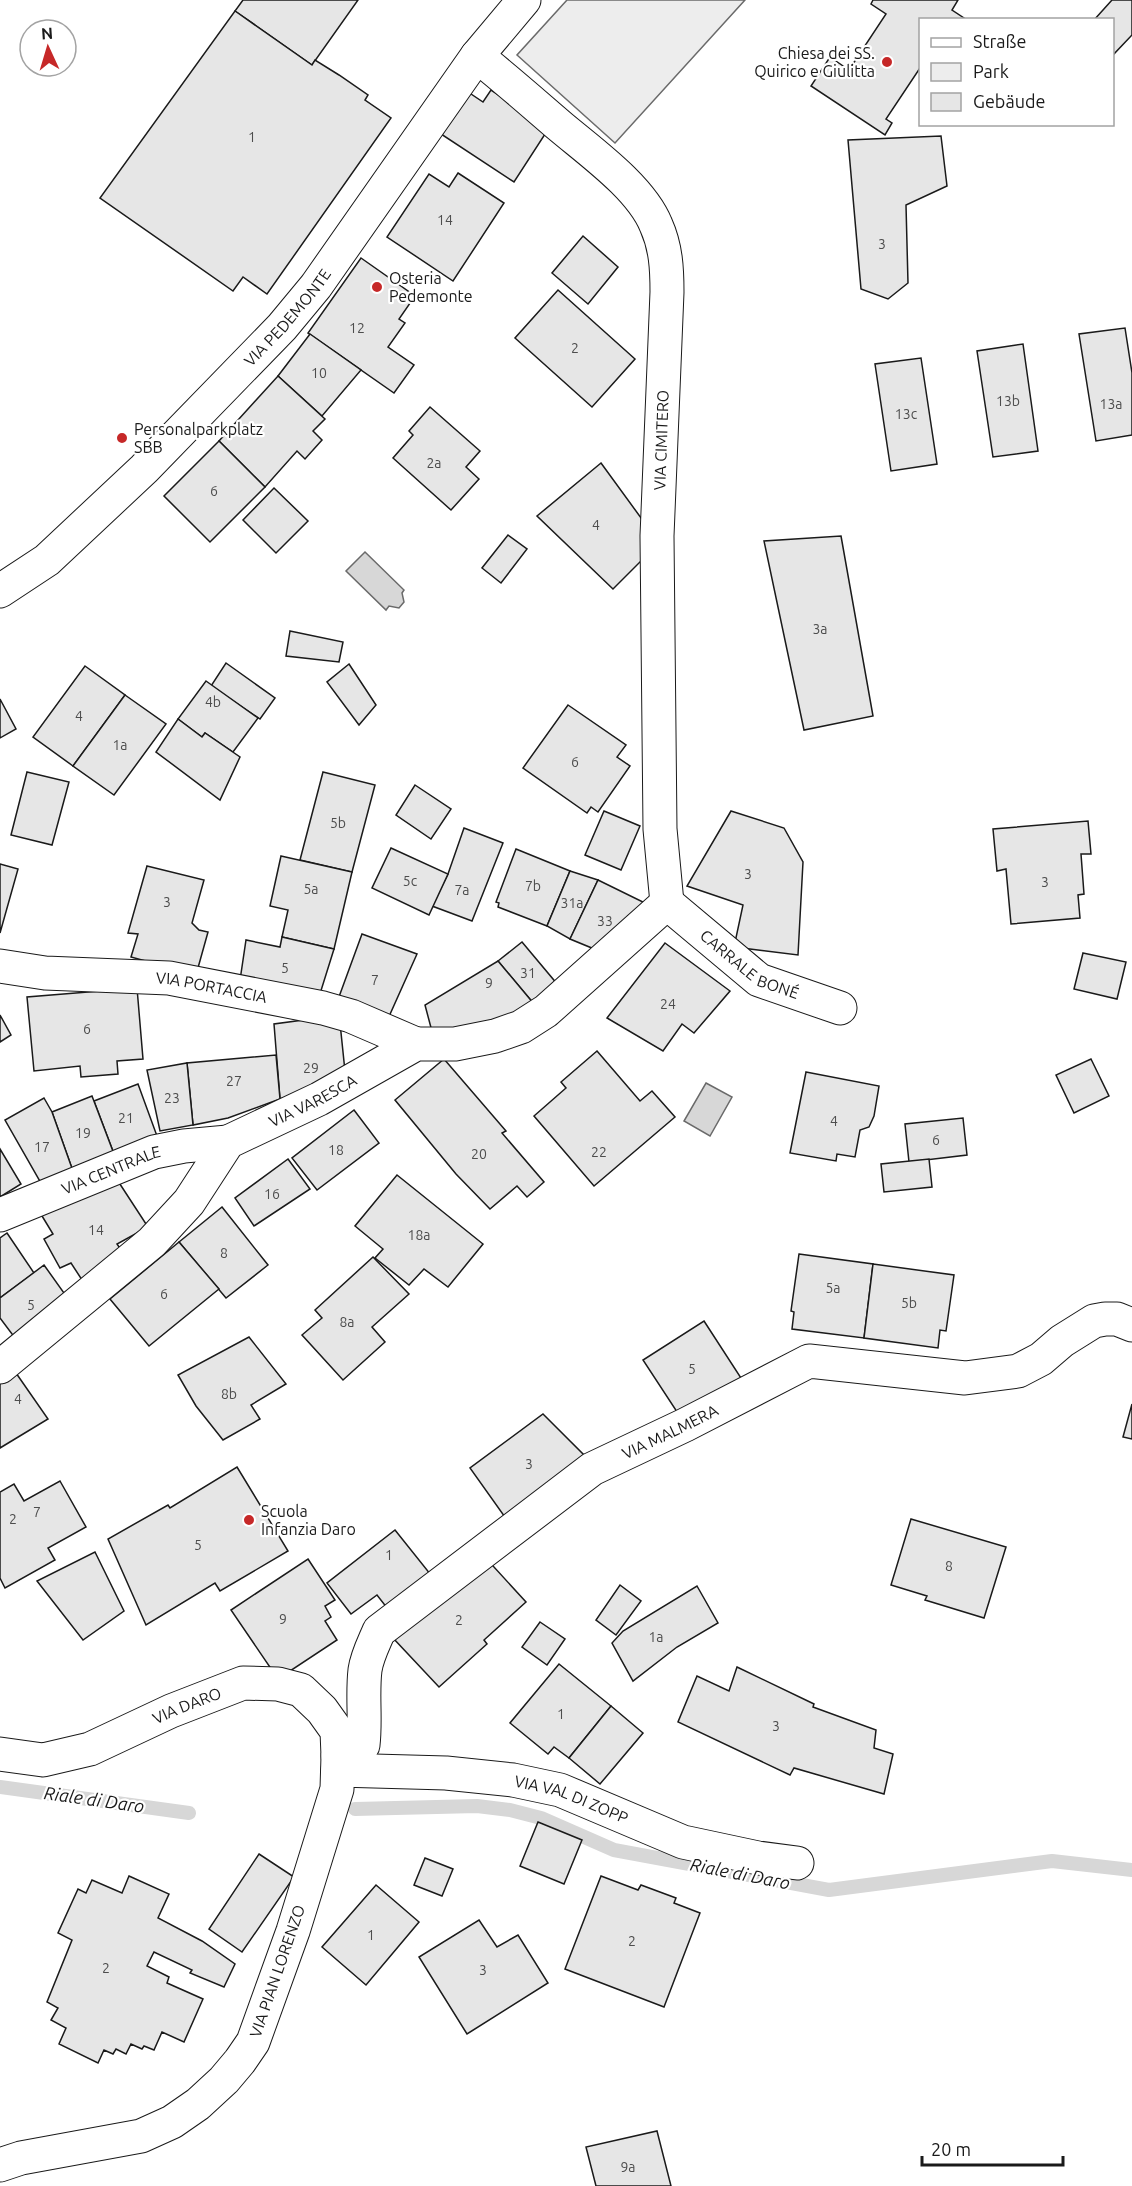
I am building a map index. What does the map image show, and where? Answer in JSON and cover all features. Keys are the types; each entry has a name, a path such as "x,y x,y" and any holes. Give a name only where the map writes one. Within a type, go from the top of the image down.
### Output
{"street":[{"name":"VIA PEDEMONTE","path":"0,591 46,560 136,477 282,327 316,286 477,56 524,0"},
{"name":"VIA CIMITERO","path":"477,56 618,176 640,199 656,223 663,246 667,267 667,292 657,536 660,829 667,903"},
{"name":"CARRALE BONÉ","path":"667,903 759,980 840,1008"},
{"name":"VIA VARESCA","path":"228,1142 319,1099 416,1044 455,1044 495,1036 521,1027 546,1011 667,903"},
{"name":"VIA PORTACCIA","path":"0,966 45,973 169,978 323,1008 351,1016 416,1044"},
{"name":"VIA CENTRALE","path":"0,1215 153,1152 184,1146 228,1142"},
{"path":"0,1367 152,1242 189,1202 228,1142"},
{"name":"VIA MALMERA","path":"338,1772 363,1745 366,1724 365,1669 379,1631 592,1469 685,1425 809,1361 965,1378 1018,1371 1041,1359 1062,1341 1094,1321 1117,1319 1132,1325"},
{"name":"VIA DARO","path":"0,1754 43,1760 90,1749 171,1711 243,1683 278,1684 301,1690 322,1710 337,1731 338,1772"},
{"name":"VIA PIAN LORENZO","path":"0,2165 21,2158 141,2136 172,2122 198,2104 224,2080 253,2042 289,1941 324,1829 338,1772"},
{"name":"VIA VAL DI ZOPP","path":"338,1772 446,1773 513,1780 560,1790 683,1842 758,1858 797,1863"}],"green space":[{"path":"567,0 745,0 615,143 517,55"}],"shaded area":[{"path":"365,552 404,590 402,593 404,602 399,608 389,606 386,610 346,571"},
{"path":"706,1083 732,1097 710,1136 684,1121"}],"building":[{"path":"243,0 358,0 312,65 235,11"},
{"name":"Chiesa dei SS. Quirico e Giulitta","path":"873,0 958,0 952,10 964,18 919,18 919,70 886,119 892,123 885,135 811,86 830,57 849,70 886,14 871,4"},
{"path":"1112,0 1132,0 1132,35 1114,54 1114,18 1096,18"},
{"path":"235,11 312,65 315,60 339,75 368,95 365,100 391,118 267,294 243,277 233,291 100,198"},
{"path":"491,90 549,128 514,182 441,134 468,92 483,102"},
{"path":"941,136 947,186 906,205 908,283 888,299 861,289 848,140"},
{"path":"458,173 504,203 453,281 387,237 429,174 449,187"},
{"path":"583,236 618,267 588,304 552,273"},
{"path":"361,258 415,296 399,319 405,323 388,347 414,365 394,393 308,333"},
{"path":"558,290 635,359 592,407 515,338"},
{"path":"1125,328 1132,373 1132,435 1096,441 1079,334"},
{"path":"310,334 361,370 322,416 278,376"},
{"path":"1023,344 1038,451 993,457 977,351"},
{"path":"921,358 937,464 891,471 875,364"},
{"path":"278,376 325,419 313,431 322,440 305,459 297,451 265,487 219,441"},
{"path":"430,407 480,451 466,467 479,479 451,510 393,458 413,435 409,431"},
{"path":"219,441 265,487 210,542 164,496"},
{"path":"601,463 652,533 649,553 613,589 537,516"},
{"path":"274,488 308,521 276,553 243,520"},
{"path":"508,535 527,549 501,583 482,568"},
{"path":"841,536 873,716 804,730 764,541"},
{"path":"290,631 343,642 339,662 286,656"},
{"path":"226,663 275,698 260,719 211,686"},
{"path":"349,664 376,705 359,725 327,682"},
{"path":"85,666 125,695 73,766 33,737"},
{"path":"206,681 258,718 233,752 205,733 202,737 178,719"},
{"path":"125,695 166,724 114,795 73,766"},
{"path":"0,699 16,729 0,738"},
{"path":"568,705 626,745 617,757 630,766 598,812 591,807 587,813 523,768"},
{"path":"178,719 202,737 205,733 240,757 220,800 156,752"},
{"path":"27,772 69,782 52,845 11,835"},
{"path":"323,772 375,785 352,872 300,860"},
{"path":"415,785 451,809 431,839 396,815"},
{"path":"604,811 640,826 621,870 585,855"},
{"path":"731,811 784,828 803,862 798,955 734,947 743,905 687,886"},
{"path":"1088,821 1091,854 1081,854 1084,894 1078,895 1080,918 1011,924 1006,869 997,871 993,829"},
{"path":"464,828 503,843 472,921 432,906 448,874"},
{"path":"391,848 448,874 429,915 372,888"},
{"path":"516,849 570,871 547,926 498,907 499,903 496,902"},
{"path":"281,856 352,872 334,949 282,937 288,910 270,906"},
{"path":"0,864 18,869 0,933"},
{"path":"147,866 204,880 192,923 199,930 208,932 196,975 131,957 138,934 128,933"},
{"path":"570,871 598,880 570,939 547,926"},
{"path":"598,880 647,904 604,953 570,939"},
{"path":"362,934 417,954 387,1021 336,1005"},
{"path":"282,937 334,949 319,997 239,987 246,940 280,947"},
{"path":"522,942 558,985 534,1004 498,961"},
{"path":"665,943 730,991 694,1033 682,1024 663,1051 607,1018"},
{"path":"1083,953 1126,962 1117,999 1074,989"},
{"path":"498,961 534,1004 517,1020 434,1039 425,1005"},
{"path":"137,988 143,1059 117,1061 118,1074 81,1077 80,1066 34,1071 27,997"},
{"path":"0,1015 11,1035 0,1042"},
{"path":"326,1017 340,1023 346,1081 280,1099 274,1024"},
{"path":"597,1051 640,1101 652,1091 675,1117 594,1186 534,1116 566,1088 561,1082"},
{"path":"276,1055 280,1099 228,1118 193,1125 187,1063"},
{"path":"444,1059 506,1131 502,1133 544,1182 527,1197 517,1186 490,1209 456,1174 395,1100"},
{"path":"1091,1059 1109,1096 1074,1113 1056,1075"},
{"path":"187,1063 193,1125 160,1131 147,1070"},
{"path":"806,1072 879,1086 874,1116 869,1127 860,1130 855,1157 837,1154 836,1161 790,1153"},
{"path":"138,1084 157,1136 114,1154 94,1101"},
{"path":"92,1096 114,1154 74,1174 52,1112"},
{"path":"44,1098 52,1112 74,1174 41,1183 5,1120"},
{"path":"354,1110 379,1143 317,1190 292,1158"},
{"path":"963,1118 967,1155 909,1162 905,1124"},
{"path":"0,1149 21,1184 0,1197"},
{"path":"288,1159 310,1189 254,1226 235,1198"},
{"path":"929,1159 932,1187 884,1192 881,1164"},
{"path":"397,1175 483,1244 448,1287 424,1269 409,1285 375,1258 383,1249 355,1226"},
{"path":"116,1178 148,1227 117,1244 126,1257 84,1283 71,1263 60,1268 44,1239 53,1234 39,1211"},
{"path":"222,1207 268,1265 226,1298 179,1242"},
{"path":"7,1233 34,1273 0,1298 0,1238"},
{"path":"179,1242 219,1289 149,1346 110,1299"},
{"path":"799,1254 873,1264 864,1338 792,1329 794,1312 791,1311"},
{"path":"373,1257 409,1294 372,1327 385,1342 343,1380 302,1335 322,1318 315,1310"},
{"path":"873,1264 954,1275 946,1331 940,1330 938,1348 864,1338"},
{"path":"44,1265 69,1300 18,1342 0,1318 0,1298"},
{"path":"704,1321 741,1378 681,1418 643,1360"},
{"path":"249,1337 286,1384 251,1405 260,1419 223,1440 196,1406 178,1375"},
{"path":"16,1373 48,1419 0,1448 0,1384"},
{"path":"1132,1404 1132,1439 1123,1437"},
{"path":"543,1414 588,1459 507,1520 470,1468"},
{"path":"237,1467 288,1551 220,1591 215,1583 146,1625 108,1539 168,1505 170,1508"},
{"path":"60,1481 86,1527 48,1548 55,1560 5,1588 0,1578 0,1492 14,1484 24,1501"},
{"path":"911,1519 1006,1547 984,1618 925,1600 927,1596 891,1585"},
{"path":"395,1530 435,1580 391,1613 377,1595 351,1614 327,1583"},
{"path":"95,1552 124,1611 83,1640 37,1581"},
{"path":"483,1555 526,1602 484,1640 487,1644 439,1687 393,1638"},
{"path":"308,1559 335,1600 325,1606 331,1617 325,1621 337,1640 278,1679 231,1610"},
{"path":"620,1585 641,1601 616,1635 596,1620"},
{"path":"697,1586 718,1623 677,1647 633,1681 612,1643 623,1631"},
{"path":"540,1622 565,1639 547,1665 522,1647"},
{"path":"559,1664 611,1706 569,1758 554,1747 548,1754 510,1723"},
{"path":"737,1667 814,1704 813,1707 876,1730 874,1748 893,1754 884,1794 794,1768 790,1775 678,1722 697,1676 729,1691"},
{"path":"611,1706 643,1733 600,1784 569,1758"},
{"path":"538,1822 582,1840 564,1884 520,1866"},
{"path":"259,1854 294,1877 242,1952 209,1929"},
{"path":"425,1858 453,1869 442,1896 414,1885"},
{"path":"129,1876 169,1894 158,1918 202,1941 235,1964 224,1987 190,1973 192,1970 154,1952 147,1966 169,1977 167,1983 203,1999 184,2042 162,2032 154,2050 144,2046 142,2049 131,2044 126,2054 116,2049 113,2054 104,2050 98,2063 59,2044 66,2028 51,2020 58,2008 47,2002 72,1940 58,1933 78,1889 86,1893 92,1880 122,1893"},
{"path":"601,1876 638,1890 641,1885 676,1898 674,1903 700,1913 664,2007 565,1969"},
{"path":"376,1885 419,1922 366,1985 322,1947"},
{"path":"479,1920 497,1947 518,1935 548,1983 467,2034 419,1957"},
{"path":"657,2131 671,2186 596,2186 586,2147"}],"waterway":[{"name":"Riale di Daro","path":"0,1787 189,1813"},
{"name":"Riale di Daro","path":"355,1809 477,1806 510,1810 541,1818 614,1850 829,1890 1052,1861 1132,1870"}],"place":[{"name":"Chiesa dei SS. Quirico e Giulitta","path":"887,62"},
{"name":"Osteria Pedemonte","path":"377,287"},
{"name":"Personalparkplatz SBB","path":"122,438"},
{"name":"Scuola Infanzia Daro","path":"249,1520"}]}
